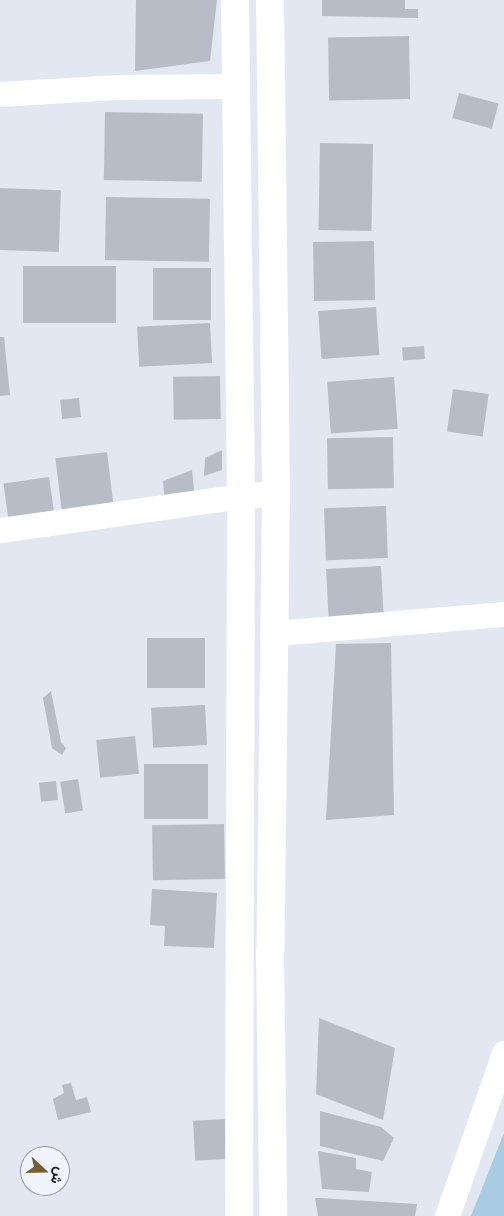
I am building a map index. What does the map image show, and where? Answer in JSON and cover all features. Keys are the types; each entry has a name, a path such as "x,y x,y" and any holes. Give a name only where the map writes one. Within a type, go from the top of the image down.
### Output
{"main road":[{"path":"235,0 234,86 240,496 239,1216"},
{"path":"270,0 276,493 276,633 270,952 273,1216"}],"street":[{"path":"0,94 117,87 234,86"},
{"path":"0,530 240,496 276,493"},
{"path":"276,633 504,614"},
{"path":"447,1216 504,1053"}],"water":[{"path":"504,1133 504,1216 471,1216"}],"building":[{"path":"136,0 217,0 210,61 135,71"},
{"path":"322,0 405,0 405,9 418,9 418,18 322,16"},
{"path":"409,36 410,99 329,100 328,37"},
{"path":"459,93 499,104 492,129 452,118"},
{"path":"105,112 203,114 202,182 104,180"},
{"path":"320,143 373,144 371,231 318,230"},
{"path":"0,188 61,190 59,252 0,250"},
{"path":"106,197 210,199 209,262 105,260"},
{"path":"374,241 375,300 314,301 313,242"},
{"path":"23,266 116,266 116,323 23,323"},
{"path":"153,268 211,268 211,320 153,320"},
{"path":"376,307 379,355 321,359 318,311"},
{"path":"210,323 212,363 139,367 137,327"},
{"path":"0,337 4,337 10,395 0,396"},
{"path":"424,346 425,359 403,361 402,348"},
{"path":"220,376 221,419 174,420 173,377"},
{"path":"394,377 398,429 331,434 327,382"},
{"path":"453,389 489,394 483,437 447,432"},
{"path":"79,398 81,417 62,419 60,400"},
{"path":"393,437 394,488 328,489 327,438"},
{"path":"222,450 222,470 204,476 205,458"},
{"path":"107,452 114,511 63,517 55,458"},
{"path":"192,470 195,499 165,502 163,481"},
{"path":"49,477 55,518 9,524 3,483"},
{"path":"386,506 388,558 326,560 324,508"},
{"path":"381,566 384,619 329,622 326,569"},
{"path":"147,638 205,638 205,688 147,688"},
{"path":"391,643 394,815 326,820 336,644"},
{"path":"51,691 61,742 66,748 62,755 52,748 43,698"},
{"path":"205,705 207,745 153,748 151,708"},
{"path":"135,736 139,774 100,778 96,740"},
{"path":"144,764 208,764 208,819 144,819"},
{"path":"78,779 83,811 65,813 60,782"},
{"path":"56,781 58,800 41,802 39,783"},
{"path":"224,824 225,879 153,880 152,825"},
{"path":"152,889 217,893 214,948 164,946 165,926 150,925"},
{"path":"319,1018 395,1048 383,1120 316,1094"},
{"path":"71,1083 76,1100 87,1097 91,1112 58,1120 53,1099 64,1093 62,1085"},
{"path":"320,1111 381,1127 394,1138 383,1161 320,1146"},
{"path":"225,1119 227,1159 195,1161 193,1121"},
{"path":"318,1151 356,1158 356,1169 372,1172 369,1192 322,1189"},
{"path":"315,1198 417,1204 415,1216 318,1216"}]}
